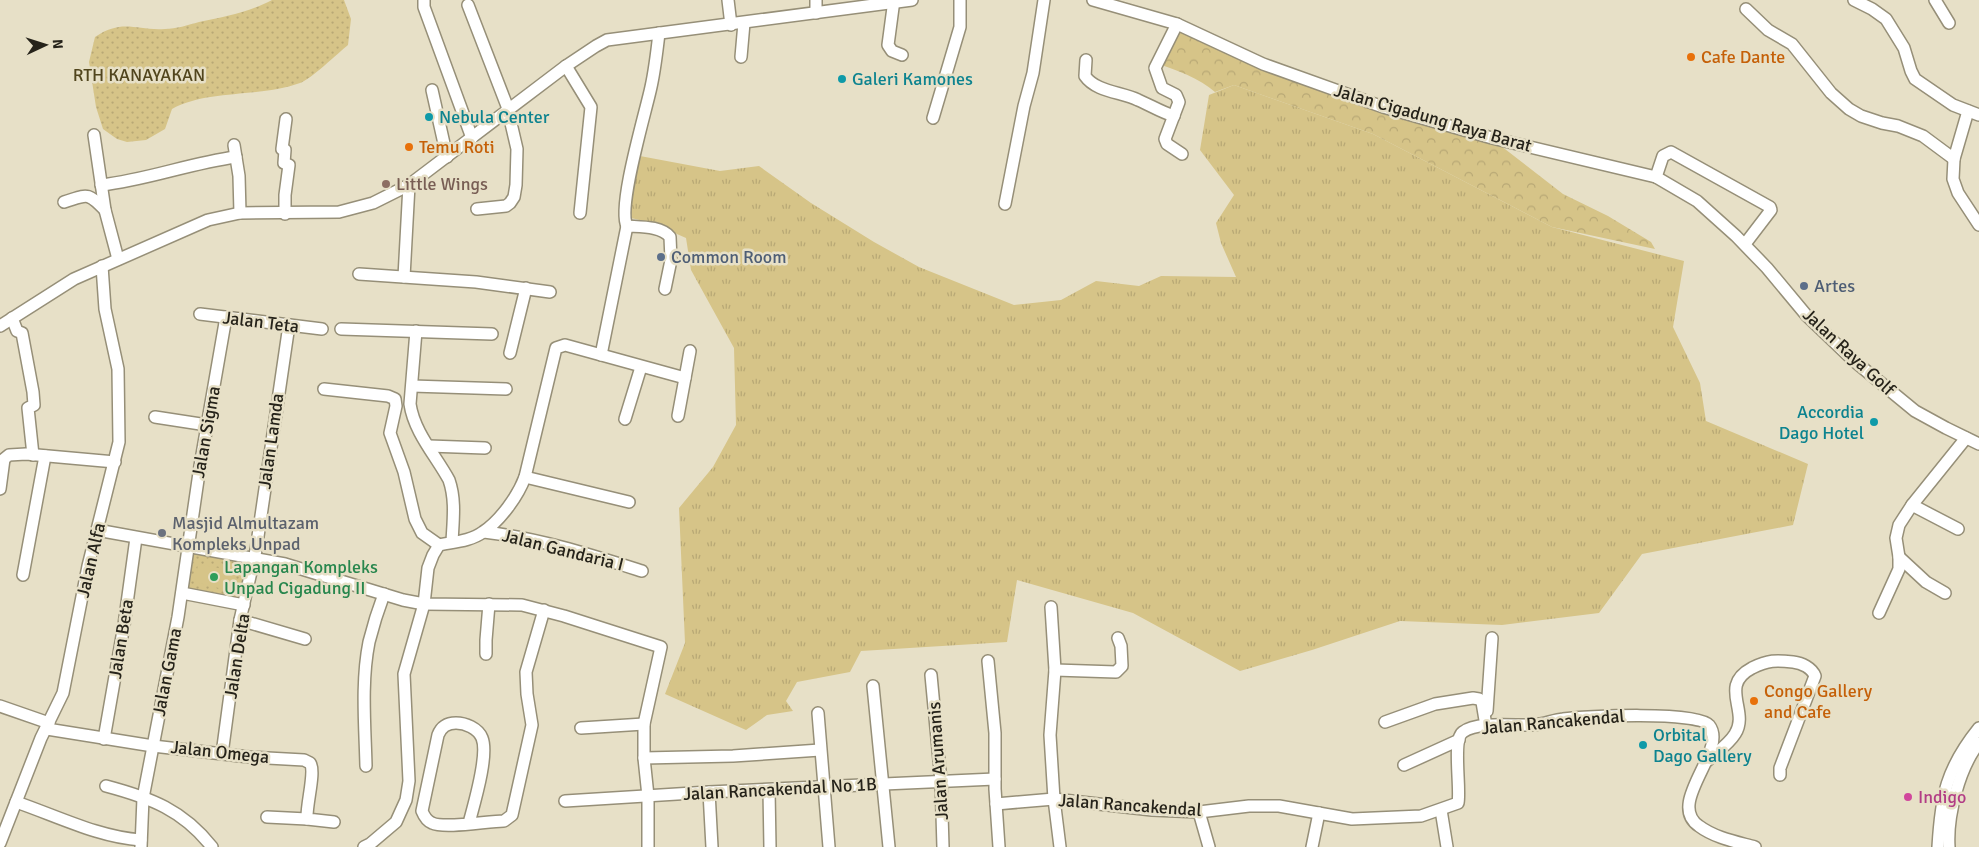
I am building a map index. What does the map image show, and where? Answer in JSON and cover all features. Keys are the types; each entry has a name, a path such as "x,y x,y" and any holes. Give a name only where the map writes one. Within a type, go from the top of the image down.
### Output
{"street":[{"path":"424,0 424,6 472,138"},
{"path":"728,0 731,25"},
{"path":"816,0 816,13"},
{"path":"0,326 66,284 102,266 208,220 240,213 285,214 349,211 373,203 409,185 566,66 607,40 912,0"},
{"path":"933,118 960,26 960,0"},
{"path":"1005,204 1024,106 1033,73 1044,0"},
{"name":"Jalan Cigadung Raya Barat","path":"1093,0 1177,24 1263,64 1382,107 1492,138 1656,178 1698,201 1740,240"},
{"path":"1854,0 1886,19 1904,48 1915,79 1953,105 1974,113 1954,159 1953,179 1958,193 1979,225"},
{"path":"1935,0 1949,24"},
{"path":"894,1 888,45 892,51 902,55"},
{"path":"468,5 508,111 517,149 514,197 506,206 477,209"},
{"path":"1746,9 1768,30 1792,44 1831,93 1849,108 1861,116 1898,126 1923,136 1954,159"},
{"path":"741,57 744,23"},
{"path":"1177,24 1155,68 1162,88 1178,99 1179,102 1166,142 1182,154"},
{"path":"601,355 627,226 624,217 626,199 655,66 659,33"},
{"path":"1086,60 1085,76 1097,86 1139,100 1148,106 1174,116"},
{"path":"566,66 591,107 580,213"},
{"path":"432,90 446,157"},
{"path":"285,214 285,195 289,165 284,163 285,150 282,149 286,119"},
{"path":"94,135 105,210 118,259"},
{"path":"234,144 240,213"},
{"path":"1656,178 1663,156 1671,152 1770,207 1771,210 1740,240"},
{"path":"101,185 132,181 164,172 236,157"},
{"path":"404,277 409,185"},
{"path":"64,202 88,196 92,197 105,210"},
{"path":"627,226 657,229 667,233 670,237 671,260 665,288"},
{"name":"Jalan Raya Golf","path":"1740,240 1767,268 1807,316 1853,360 1915,411 1979,444"},
{"name":"Jalan Alfa","path":"0,843 41,738 63,693 88,566 119,442 118,369 105,309 102,266"},
{"path":"359,274 476,282 550,292"},
{"path":"510,353 526,288"},
{"name":"Jalan Teta","path":"200,314 322,329"},
{"name":"Jalan Sigma","path":"189,546 207,425 226,317"},
{"path":"12,318 17,331 22,334 33,392 34,405 28,408 32,455"},
{"name":"Jalan Lamda","path":"254,558 289,325"},
{"path":"341,330 416,330 492,334"},
{"path":"416,330 411,412 449,480 452,489 454,498 452,542"},
{"path":"364,847 396,822 406,800 409,781 404,674 424,604 428,568 433,555 439,545 470,538 484,532 516,497 525,477 556,348 565,345 685,378"},
{"path":"678,416 690,350"},
{"path":"625,419 641,367"},
{"path":"412,386 506,388"},
{"path":"324,389 388,396 395,399 396,406 390,433 404,472 419,528 422,533 439,545"},
{"path":"155,417 207,425"},
{"path":"1879,613 1899,570 1896,538 1902,519 1966,438"},
{"path":"429,446 485,448"},
{"path":"0,489 5,456 9,455 32,455 115,462"},
{"path":"23,575 46,456"},
{"path":"525,477 629,502"},
{"path":"1912,505 1958,529"},
{"path":"97,530 302,568 384,594 424,604 522,605 544,610 661,647 644,724 644,758 648,796 648,847"},
{"name":"Jalan Gandaria I","path":"484,532 529,540 642,570"},
{"name":"Jalan Beta","path":"104,739 124,625 136,538"},
{"name":"Jalan Gama","path":"141,843 143,798 182,593 189,546"},
{"path":"1899,557 1926,582 1945,593"},
{"name":"Jalan Delta","path":"222,754 240,620 254,558"},
{"path":"182,593 244,605"},
{"path":"366,766 364,713 367,654 373,627 384,594"},
{"path":"486,654 489,604"},
{"path":"1051,607 1055,670 1050,735 1054,799 1060,847"},
{"path":"469,823 482,768 482,737 474,728 459,723 449,723 440,729 438,734 422,811 428,820 436,824 469,823 504,821 512,815 532,725 526,672 544,610"},
{"path":"240,620 305,639"},
{"path":"1055,670 1116,672 1122,666 1121,646 1118,638"},
{"path":"1489,725 1487,709 1492,638"},
{"path":"1706,762 1736,733 1738,721 1736,690 1738,680 1742,674 1773,660 1798,662 1812,669 1815,676 1780,768 1780,775"},
{"path":"988,661 995,733 995,779 999,847"},
{"name":"Jalan Arumanis","path":"931,675 941,781 943,847"},
{"path":"873,686 889,847"},
{"path":"1385,722 1435,704 1473,698 1479,699 1482,702 1489,725"},
{"name":"Jalan Omega","path":"0,706 48,726 104,739 310,763 313,772 308,796 307,819"},
{"path":"818,713 829,847"},
{"name":"Jalan Rancakendal","path":"996,804 1054,799 1152,810 1199,812 1265,806 1318,812 1352,819 1421,816 1458,803 1460,784 1457,760 1459,740 1462,732 1489,725 1535,725 1564,719 1615,715 1702,719 1710,725 1714,735 1706,762 1697,777 1691,797 1689,809 1692,818 1698,826 1724,838 1755,847"},
{"path":"581,728 644,724"},
{"path":"1938,847 1940,813 1947,780 1957,758 1979,728"},
{"path":"1404,765 1459,740"},
{"path":"1950,847 1952,806 1970,757 1979,743"},
{"path":"644,758 733,756 820,750"},
{"name":"Jalan Rancakendal No 1B","path":"565,801 709,792 995,779"},
{"path":"106,786 178,812 212,847"},
{"path":"769,790 770,847"},
{"path":"709,792 712,847"},
{"path":"16,802 92,830 141,843"},
{"path":"1441,810 1447,847"},
{"path":"1199,812 1208,847"},
{"path":"1312,847 1318,812"},
{"path":"268,816 334,822"}],"green space":[{"name":"RTH KANAYAKAN","path":"272,0 344,0 351,19 348,45 317,72 300,83 268,91 202,99 172,109 165,129 146,140 127,142 117,139 103,129 96,107 89,62 95,37 105,31 122,27 178,28 237,14"},
{"path":"1177,24 1265,63 1492,139 1563,194 1608,216 1651,242 1655,249 1552,227 1373,134 1234,85 1215,92 1188,75 1157,64"},
{"path":"1234,85 1373,134 1552,227 1684,261 1673,327 1700,383 1706,421 1808,464 1793,525 1642,554 1599,613 1502,625 1400,621 1240,671 1133,613 1017,580 1007,642 861,651 850,672 797,682 786,701 793,711 767,715 746,730 665,694 685,643 679,508 713,467 736,425 734,348 691,270 686,238 652,223 627,217 640,156 720,171 759,166 811,203 919,267 1014,305 1061,300 1096,281 1139,286 1161,276 1236,277 1221,243 1216,223 1234,195 1200,150 1209,95"},
{"path":"190,549 253,558 243,604 184,592"},
{"name":"Lapangan Kompleks Unpad Cigadung II","path":"198,564 234,571 230,591 195,582"}],"place":[{"name":"Cafe Dante","path":"1691,57"},
{"name":"Galeri Kamones","path":"842,79"},
{"name":"Nebula Center","path":"429,117"},
{"name":"Temu Roti","path":"409,147"},
{"name":"Little Wings","path":"386,184"},
{"name":"Common Room","path":"661,257"},
{"name":"Artes","path":"1804,286"},
{"name":"Accordia Dago Hotel","path":"1874,422"},
{"name":"Masjid Almultazam Kompleks Unpad","path":"162,533"},
{"name":"Lapangan Kompleks Unpad Cigadung II","path":"214,577"},
{"name":"Congo Gallery and Cafe","path":"1754,701"},
{"name":"Orbital Dago Gallery","path":"1643,745"},
{"name":"Indigo","path":"1908,797"}]}
